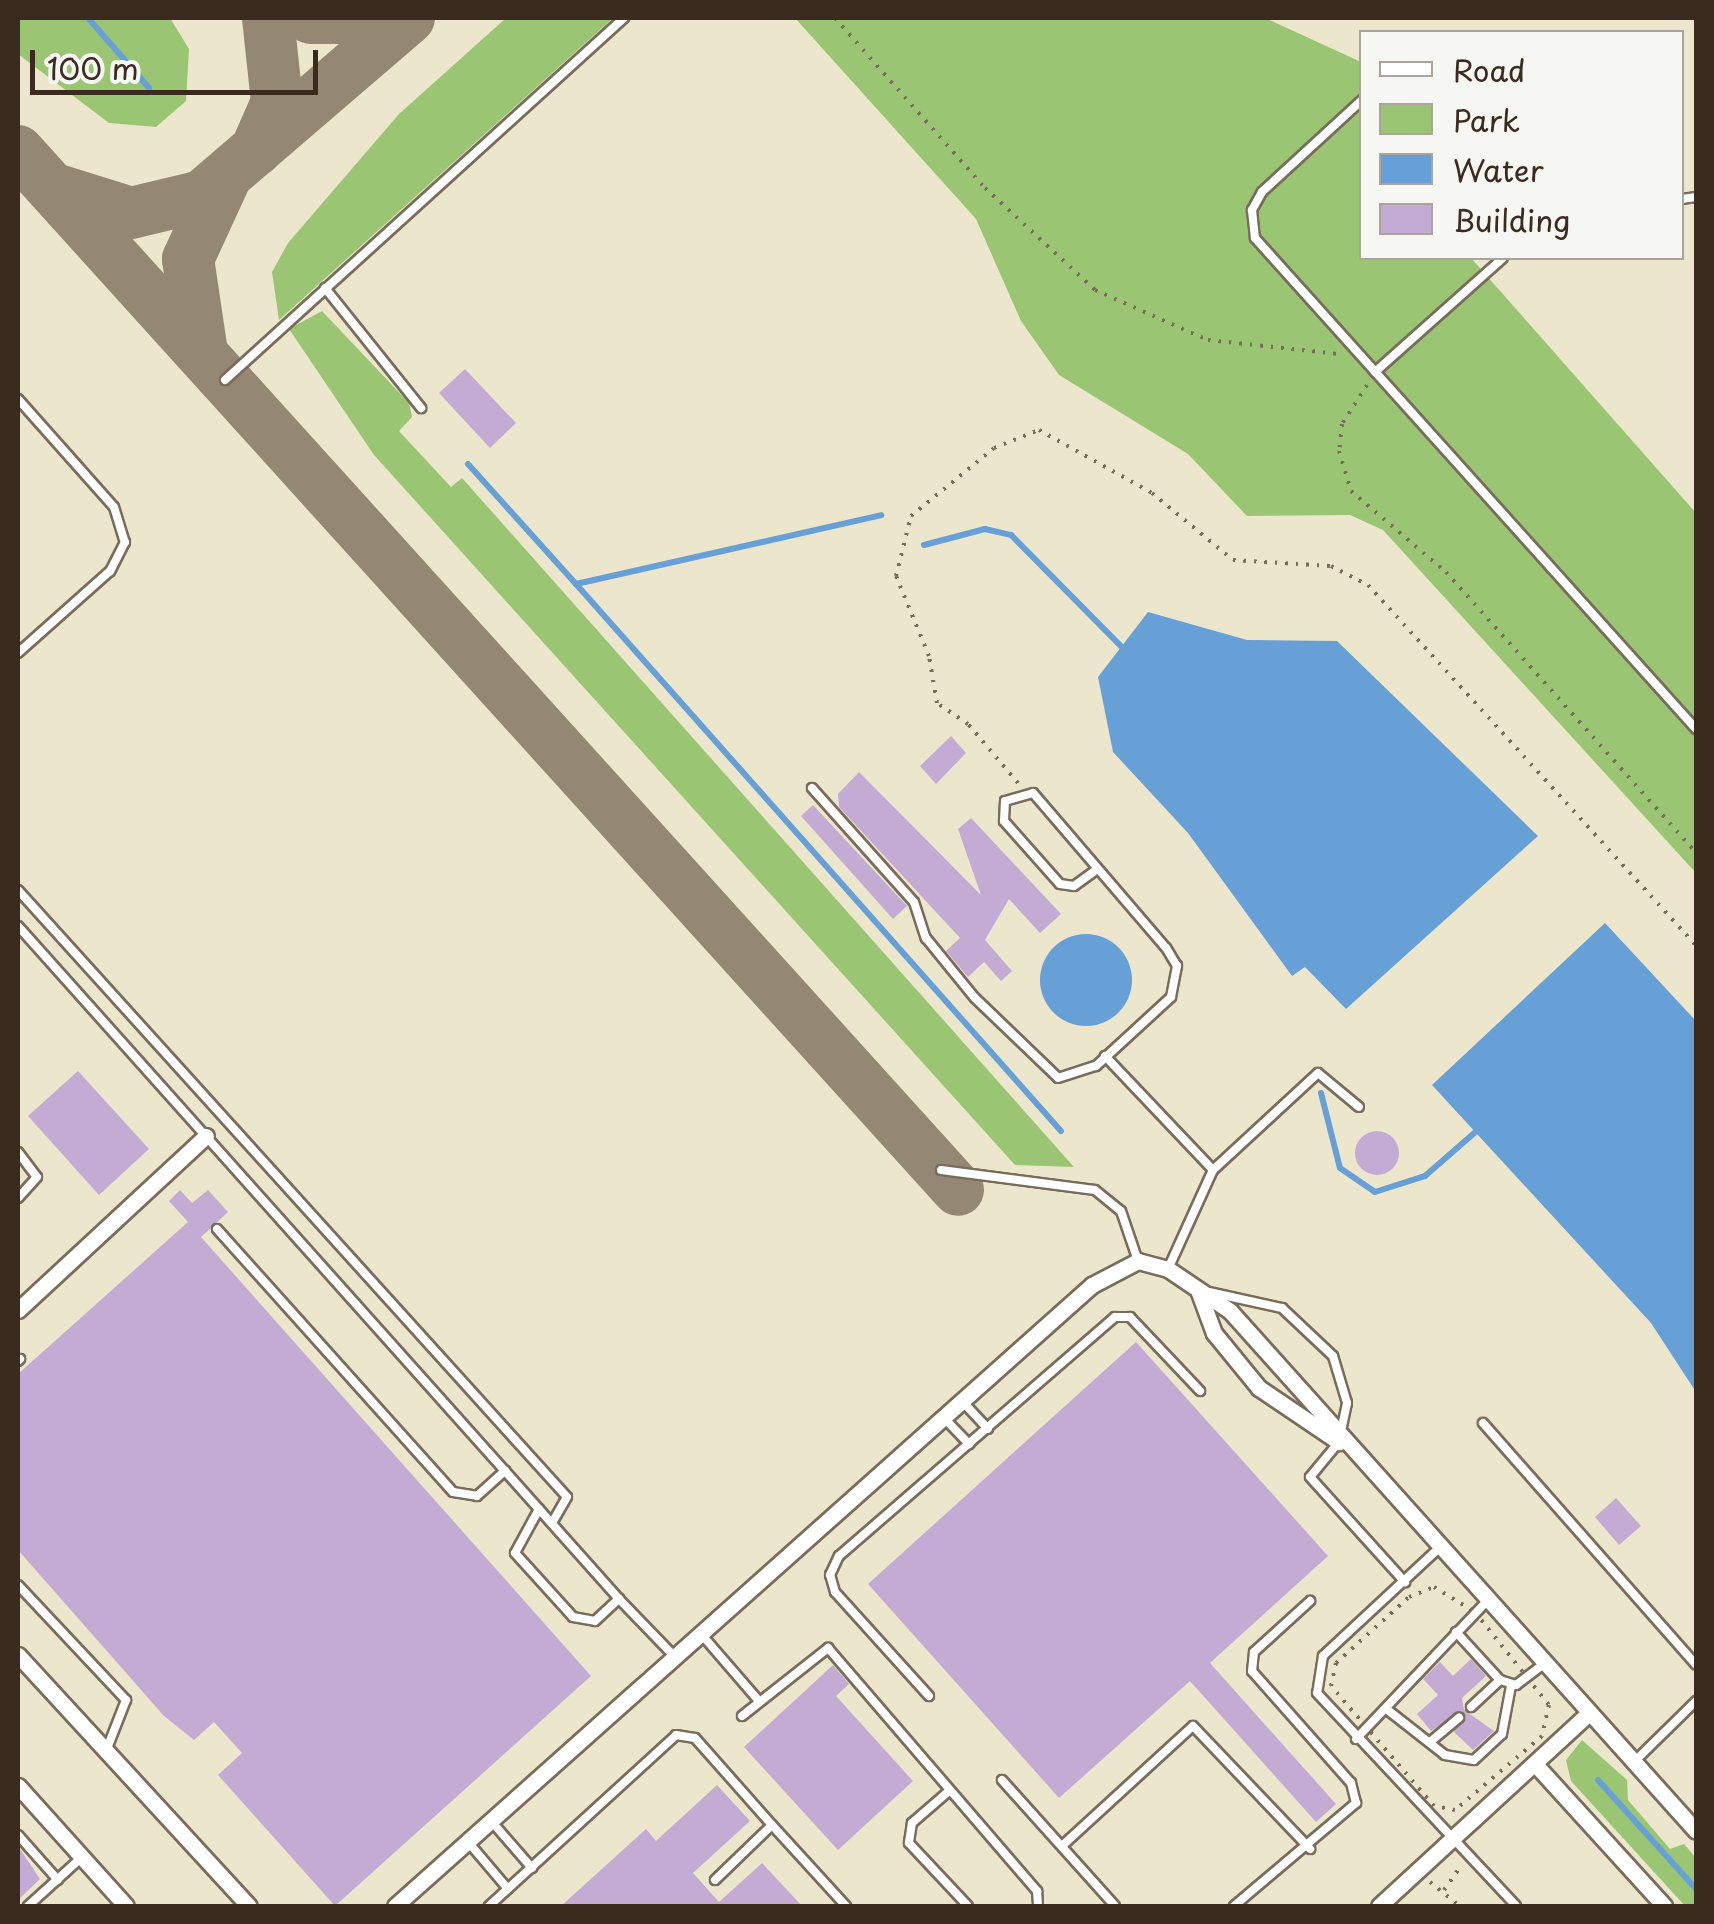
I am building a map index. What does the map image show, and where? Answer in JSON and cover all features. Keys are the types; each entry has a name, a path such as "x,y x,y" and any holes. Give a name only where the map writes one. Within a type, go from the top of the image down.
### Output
{"street":[{"path":"18,1310 206,1136"},
{"path":"395,1906 1105,1274 1138,1261 1168,1269 1198,1290 1290,1374 1339,1442 1438,1549 1481,1607 1634,1762 1696,1832"},
{"path":"1198,1290 1214,1333 1259,1388 1339,1442"},
{"path":"18,1655 249,1906"},
{"path":"1378,1906 1586,1715"},
{"path":"1535,1764 1664,1906"},
{"path":"18,1786 126,1906"}],"lane":[{"path":"225,380 624,18"},
{"path":"1359,103 1262,192 1251,219 1262,248 1696,729"},
{"path":"1375,372 1501,260"},
{"path":"324,288 421,408"},
{"path":"18,399 114,508 125,542 110,571 18,653"},
{"path":"812,788 914,902 926,938 1036,1067 1068,1078 1105,1056 1170,997 1179,976 1166,948 1097,869 1023,790 1005,802 1004,821 1060,884 1074,886 1097,869"},
{"path":"18,890 567,1496 552,1523"},
{"path":"18,926 538,1510 676,1658"},
{"path":"1105,1056 1213,1170"},
{"path":"1168,1269 1213,1170 1318,1072 1359,1107"},
{"path":"18,1152 36,1177 18,1198"},
{"path":"941,1170 1095,1190 1121,1211 1138,1261"},
{"path":"217,1229 454,1492 477,1496 505,1471"},
{"path":"1198,1290 1300,1320 1347,1382 1339,1442 1310,1477 1404,1582"},
{"path":"929,1696 830,1574 969,1444 1123,1314 1200,1391"},
{"path":"962,1401 988,1429"},
{"path":"944,1418 969,1444"},
{"path":"1483,1423 1696,1665"},
{"path":"538,1510 516,1553 573,1617 596,1621 620,1599"},
{"path":"1438,1549 1316,1670 1317,1693 1516,1906"},
{"path":"18,1586 126,1700 106,1751"},
{"path":"1234,1906 1352,1813 1355,1791 1251,1660 1310,1601"},
{"path":"1356,1739 1389,1710 1481,1607"},
{"path":"1456,1632 1510,1686"},
{"path":"702,1635 759,1701"},
{"path":"742,1716 828,1648 1037,1891 1038,1906"},
{"path":"1389,1710 1430,1742 1474,1760 1502,1734 1510,1686 1538,1669"},
{"path":"1471,1707 1500,1680"},
{"path":"1634,1762 1696,1701"},
{"path":"1430,1742 1459,1718"},
{"path":"1063,1844 1193,1726 1310,1849"},
{"path":"489,1906 676,1735 695,1738 846,1906"},
{"path":"1002,1780 1115,1906"},
{"path":"949,1791 912,1823 908,1844 968,1906"},
{"path":"492,1822 532,1868"},
{"path":"715,1880 772,1825"},
{"path":"18,1835 58,1880"},
{"path":"468,1843 508,1888"},
{"path":"28,1906 82,1857"}],"path":[{"path":"835,18 985,188 1095,290 1208,340 1357,351"},
{"path":"1375,372 1342,424 1339,451 1351,491 1446,572 1696,853"},
{"path":"1023,790 962,718 936,703 930,656 896,576 911,516 994,448 1039,430 1152,493 1232,560 1331,566 1368,585 1696,946"},
{"path":"1424,1588 1452,1592 1481,1607 1538,1669 1548,1698 1546,1729 1462,1809 1434,1806 1334,1694 1336,1664 1424,1588"},
{"path":"1444,1890 1470,1856"},
{"path":"1416,1894 1433,1881 1460,1906"}],"green space":[{"path":"18,18 170,18 189,49 186,101 156,127 109,123 18,54"},
{"path":"506,18 613,18 279,320 272,272 288,243 399,114"},
{"path":"795,18 1265,18 1359,61 1359,260 1473,260 1696,513 1696,873 1383,530 1350,515 1247,516 1188,454 1059,375 1021,321 976,219"},
{"path":"322,311 409,403 412,417 399,431 451,487 462,478 1074,1167 1015,1165 374,455 289,329"},
{"path":"1582,1740 1627,1780 1628,1800 1670,1849 1684,1844 1696,1858 1696,1906 1685,1906 1571,1781 1566,1760"}],"water":[{"path":"1148,612 1247,640 1337,641 1538,836 1346,1009 1305,967 1292,976 1188,833 1113,752 1098,677"},
{"path":"1605,923 1696,1021 1696,1392 1651,1323 1432,1085"},
{"path":"1086,934 1104,937 1119,947 1129,962 1129,998 1119,1013 1104,1023 1086,1026 1068,1023 1053,1013 1043,998 1040,980 1043,962 1053,947 1068,937"}],"building":[{"path":"465,369 516,423 490,448 439,393"},
{"path":"951,736 966,753 936,784 920,766"},
{"path":"859,772 981,895 958,829 971,818 1061,914 1040,933 1009,899 985,940 1012,971 1001,981 984,962 968,977 946,951 960,938 839,807 838,794"},
{"path":"813,805 907,906 893,919 801,816"},
{"path":"78,1071 149,1149 99,1195 28,1116"},
{"path":"1377,1131 1392,1138 1399,1153 1392,1168 1377,1175 1362,1168 1355,1153 1362,1138"},
{"path":"180,1190 192,1203 208,1190 228,1212 201,1237 591,1676 335,1906 218,1775 242,1753 214,1722 194,1740 164,1716 18,1550 18,1374 188,1222 169,1201"},
{"path":"1136,1342 1328,1556 1210,1663 1336,1804 1316,1822 1190,1681 1059,1798 868,1584"},
{"path":"1616,1498 1641,1526 1619,1545 1595,1517"},
{"path":"1471,1659 1486,1676 1462,1698 1464,1710 1494,1731 1473,1750 1454,1732 1462,1711 1431,1731 1417,1714 1438,1695 1423,1679 1440,1662 1453,1676"},
{"path":"833,1665 849,1684 836,1696 913,1781 838,1850 744,1747"},
{"path":"717,1785 750,1821 693,1873 719,1902 762,1863 802,1906 561,1906 646,1829 656,1841"},
{"path":"18,1846 40,1879 18,1900"}],"waterway":[{"path":"88,18 149,88"},
{"path":"468,464 576,584 881,515"},
{"path":"924,545 985,529 1011,535 1122,647"},
{"path":"576,584 1061,1131"},
{"path":"1321,1093 1340,1168 1375,1192 1425,1176 1480,1128"},
{"path":"1598,1780 1696,1889"}],"taxiway":[{"path":"256,150 277,102 268,18"},
{"path":"311,18 386,18"},
{"path":"61,191 131,213 202,196 409,18"},
{"path":"18,151 958,1190"},
{"path":"201,346 188,259 223,183"}]}
